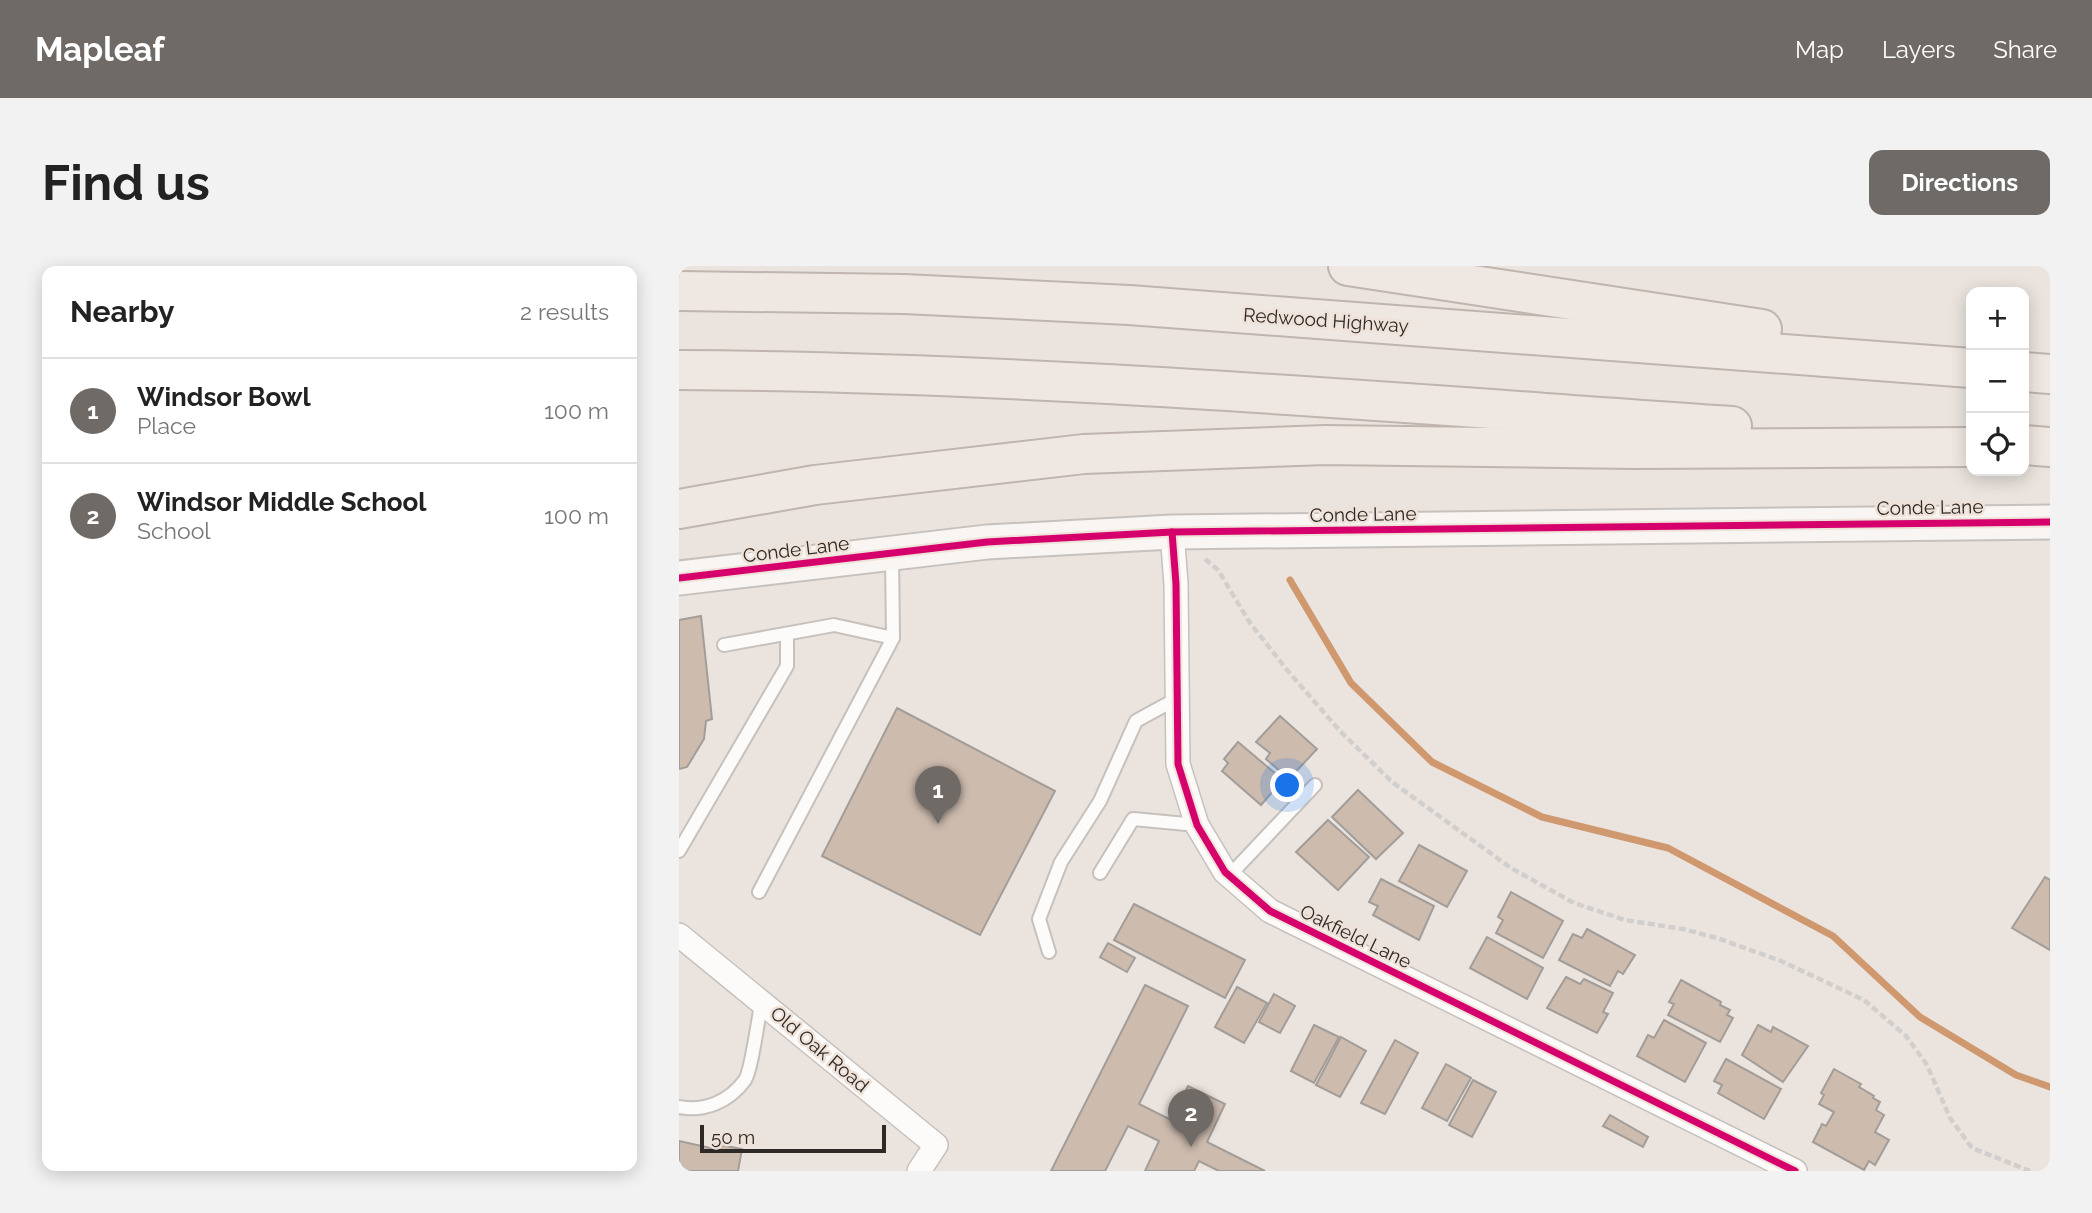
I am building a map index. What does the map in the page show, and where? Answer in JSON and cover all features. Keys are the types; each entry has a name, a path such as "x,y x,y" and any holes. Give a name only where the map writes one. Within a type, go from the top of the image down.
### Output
{"highway":[{"path":"1348,266 1966,361"},
{"name":"Redwood Highway","path":"697,291 904,294 1129,305 1966,368"},
{"path":"679,370 890,372 1077,381 1966,442"},
{"path":"679,509 815,485 1084,454 1325,445 1634,449 1966,447"}],"street":[{"name":"Conde Lane","path":"679,578 987,542 1172,532 2050,522"},
{"name":"Oakfield Lane","path":"1172,532 1178,764 1197,825 1229,876 1270,911 1795,1171"},
{"name":"Old Oak Road","path":"679,935 762,1000 936,1145 919,1171"}],"lane":[{"path":"759,892 893,638 893,554"},
{"path":"724,645 834,625 893,638"},
{"path":"679,851 787,666 787,634"},
{"path":"1049,952 1039,919 1061,862 1100,801 1136,722 1178,698"},
{"path":"1229,876 1315,785"},
{"path":"1100,873 1133,819 1197,825"},
{"path":"679,1107 695,1110 720,1103 746,1079 762,1000"}],"path":[{"path":"1172,532 1219,570 1250,623 1287,670 1340,731 1392,782 1511,868 1574,903 1625,920 1683,929 1717,938 1781,961 1864,1000 1906,1036 1927,1065 1949,1118 1972,1148 2030,1171"}],"building":[{"path":"701,616 712,719 706,721 704,739 687,767 679,769 679,620"},
{"path":"897,708 1055,791 980,935 822,856"},
{"path":"1280,716 1317,749 1289,779 1266,759 1270,753 1256,742"},
{"path":"1238,742 1283,780 1261,805 1222,771 1228,763 1224,759"},
{"path":"1358,790 1403,833 1376,859 1332,817"},
{"path":"1328,820 1369,857 1338,890 1296,852"},
{"path":"1419,845 1467,871 1447,907 1399,881"},
{"path":"2045,877 2050,880 2050,950 2012,928"},
{"path":"1381,879 1434,906 1419,940 1373,915 1378,906 1369,902"},
{"path":"1511,892 1563,921 1543,958 1496,933 1503,920 1498,917"},
{"path":"1134,904 1245,960 1225,998 1114,940"},
{"path":"1587,929 1635,955 1623,974 1618,971 1610,986 1559,960 1573,934 1582,938"},
{"path":"1487,937 1543,968 1527,999 1470,968"},
{"path":"1108,943 1135,958 1127,972 1100,957"},
{"path":"1566,977 1580,984 1584,979 1613,993 1603,1012 1608,1014 1597,1033 1547,1008"},
{"path":"1681,980 1721,1002 1720,1005 1730,1010 1727,1015 1733,1018 1720,1042 1668,1015 1674,1004 1669,1002"},
{"path":"1145,985 1188,1006 1139,1104 1171,1120 1188,1086 1225,1104 1207,1142 1265,1171 1219,1171 1199,1161 1194,1171 1145,1171 1159,1141 1128,1126 1105,1171 1051,1171"},
{"path":"1237,987 1267,1003 1244,1043 1215,1027"},
{"path":"1274,994 1295,1006 1280,1033 1259,1022"},
{"path":"1664,1020 1706,1043 1685,1082 1637,1056 1648,1035 1654,1038"},
{"path":"1314,1025 1339,1037 1314,1083 1291,1071"},
{"path":"1758,1025 1771,1032 1773,1027 1808,1046 1783,1082 1742,1055"},
{"path":"1341,1037 1366,1051 1340,1097 1316,1085"},
{"path":"1395,1040 1418,1053 1385,1114 1361,1103"},
{"path":"1726,1059 1781,1089 1764,1119 1718,1093 1722,1085 1714,1081"},
{"path":"1446,1064 1471,1078 1447,1121 1422,1108"},
{"path":"1834,1069 1861,1084 1859,1087 1880,1102 1876,1110 1884,1115 1875,1132 1889,1140 1875,1165 1869,1161 1864,1170 1813,1142 1822,1124 1826,1126 1834,1112 1819,1104 1824,1095 1821,1093"},
{"path":"1473,1080 1496,1092 1472,1137 1449,1125"},
{"path":"1610,1115 1648,1137 1643,1147 1603,1126"},
{"path":"679,1141 715,1149 715,1144 742,1149 738,1171 679,1171"}],"waterway":[{"path":"1290,580 1351,683 1432,762 1542,817 1668,848 1833,936 1920,1017 2016,1075 2050,1087"}],"cycle path":[{"path":"679,578 987,542 1172,532 2050,522"},
{"path":"1172,532 1176,584 1178,764 1197,825 1225,872 1270,911 1795,1171"}],"place":[{"name":"Windsor Bowl","path":"938,824"},
{"name":"Windsor Middle School","path":"1191,1147"}]}
